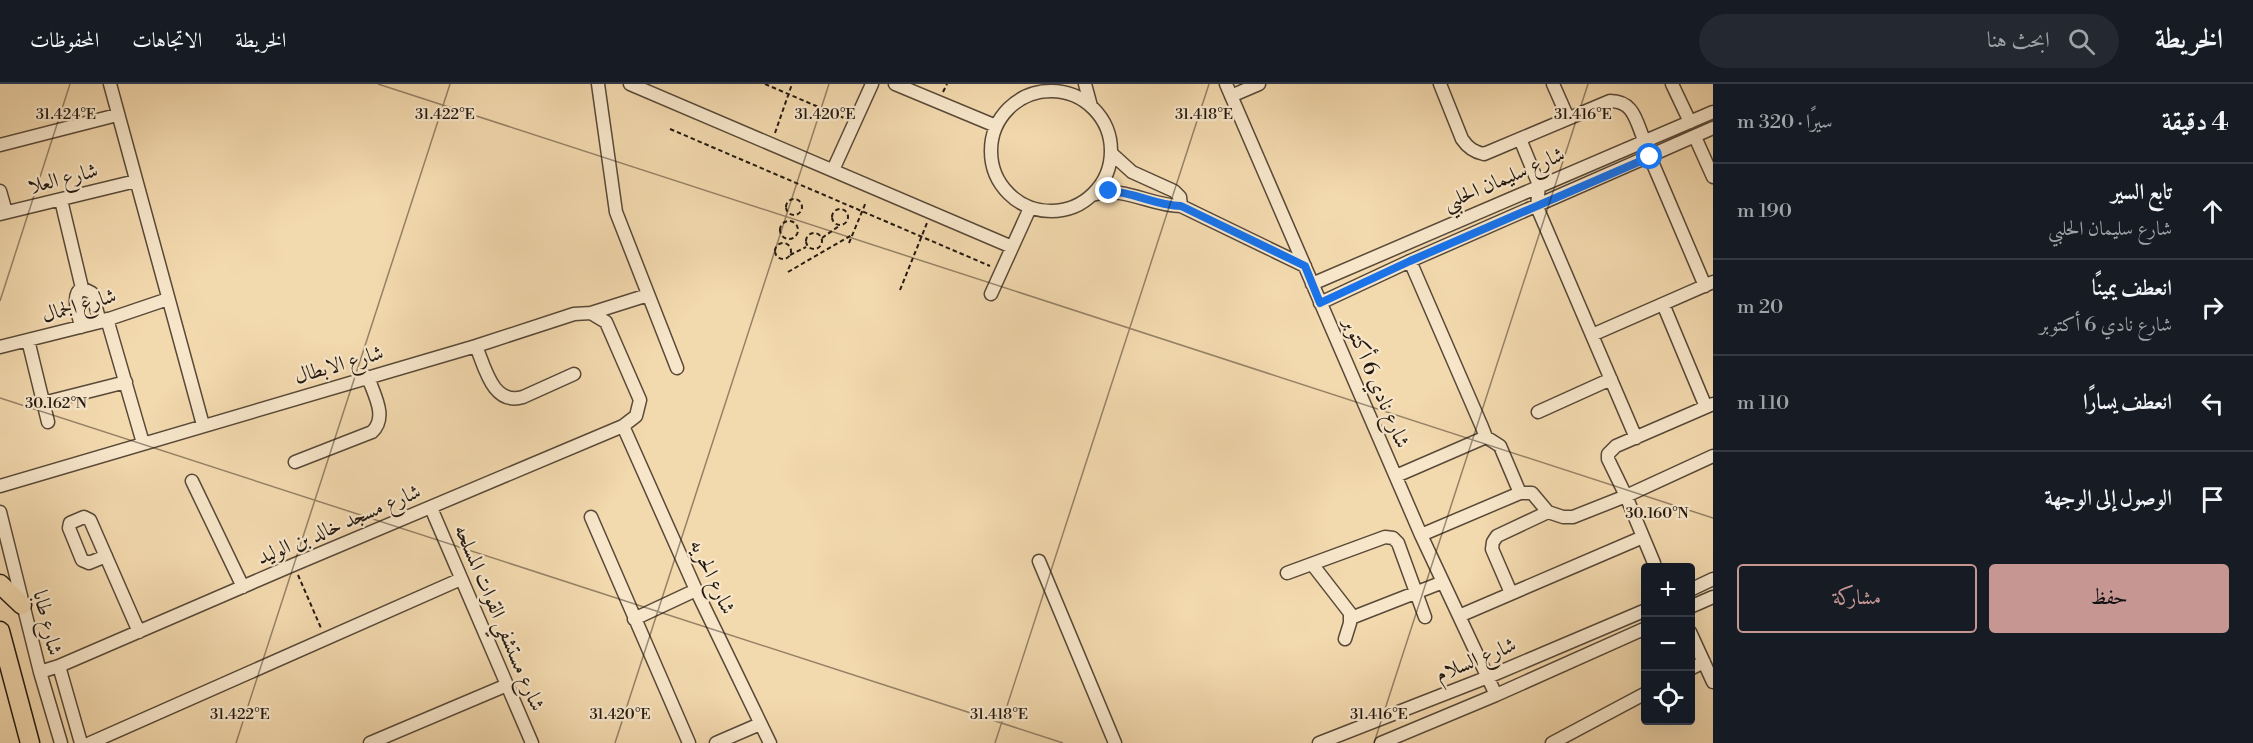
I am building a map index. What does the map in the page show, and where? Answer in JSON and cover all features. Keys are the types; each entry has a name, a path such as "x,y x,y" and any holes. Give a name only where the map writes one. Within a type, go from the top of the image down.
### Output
{"highway":[{"path":"0,584 22,605"},
{"path":"0,631 30,743"}],"street":[{"path":"110,84 203,425"},
{"path":"598,84 616,212 677,368"},
{"path":"630,84 1012,247"},
{"path":"833,170 872,84"},
{"path":"895,84 996,126"},
{"path":"1085,84 1091,106 1104,123 1111,143 1106,176 1092,195 1083,202 1063,210 1041,211 1030,208 1011,197 993,169 990,147 996,126 1008,108 1017,101 1038,92 1049,91 1072,95 1091,106"},
{"path":"1229,90 1259,84"},
{"path":"1440,84 1462,139 1471,150 1484,154 1610,100 1618,100 1631,107 1644,140"},
{"path":"1553,84 1568,118"},
{"path":"1672,84 1690,122"},
{"name":"شارع نادي 6 أكتوبر","path":"1229,90 1421,535 1496,695"},
{"name":"شارع سليمان الحلبي","path":"1312,284 1713,112"},
{"path":"0,145 117,115"},
{"name":"شارع سليمان الحلبي","path":"1320,303 1713,128"},
{"path":"1695,136 1713,177"},
{"path":"1520,138 1539,185 1537,207 1636,438"},
{"path":"1111,153 1132,172 1174,191 1180,197 1181,206"},
{"path":"1592,335 1709,284 1650,157"},
{"name":"شارع العلا","path":"3,213 136,181"},
{"path":"0,191 3,213"},
{"path":"1092,195 1116,191 1181,206 1305,266"},
{"path":"62,200 82,288"},
{"path":"991,294 1030,208"},
{"path":"1410,261 1486,437 1500,446 1520,493"},
{"path":"82,288 92,292 126,382 143,443"},
{"path":"81,327 75,296 82,288"},
{"name":"شارع الابطال","path":"0,486 476,346 574,314 591,313 648,295"},
{"name":"شارع الجمال","path":"0,347 103,321 168,299"},
{"path":"1654,563 1608,459 1608,454 1616,447 1709,406 1664,304"},
{"path":"591,313 606,322 640,400 636,416 624,426"},
{"path":"28,340 48,422"},
{"path":"476,346 494,388 507,398 524,397 574,374"},
{"path":"295,462 372,432 377,427 381,413 368,377"},
{"path":"1538,412 1611,379"},
{"path":"43,403 126,382"},
{"name":"شارع مسجد خالد بن الوليد","path":"40,672 59,666 624,426"},
{"name":"شارع الحريه","path":"624,426 696,590 770,743"},
{"path":"1396,476 1486,437"},
{"path":"1421,535 1520,493 1532,493 1548,512 1563,517 1573,517 1626,496 1713,456"},
{"path":"192,481 243,587"},
{"name":"شارع مستشفي القوات المسلحه","path":"431,508 532,743"},
{"name":"شارع طابا","path":"0,512 22,605 61,743"},
{"path":"1511,593 1492,549 1493,542 1497,536 1548,512"},
{"path":"591,517 689,743"},
{"path":"1287,573 1386,537 1393,538 1398,543 1425,617"},
{"path":"1459,616 1643,537"},
{"path":"106,556 139,632"},
{"path":"1039,561 1115,743"},
{"path":"1312,564 1347,608 1351,618 1345,639"},
{"path":"90,743 461,579"},
{"path":"1695,588 1713,579"},
{"path":"1351,618 1443,582"},
{"path":"634,619 696,590"},
{"path":"1695,605 1713,597"},
{"name":"شارع السلام","path":"1319,743 1488,677 1641,612"},
{"name":"شارع السلام","path":"1381,743 1641,630"},
{"path":"1695,643 1713,682"},
{"path":"1695,666 1704,662"},
{"path":"59,666 81,743"},
{"path":"374,742 507,685"},
{"path":"1558,742 1641,696"},
{"path":"716,743 760,724"}],"path":[{"path":"765,84 855,122"},
{"path":"772,144 792,84"},
{"path":"670,129 1001,271"},
{"path":"792,221 802,208 800,201 792,200 786,205 790,215 794,216"},
{"path":"849,243 866,202"},
{"path":"818,249 822,238 840,225 844,225 848,218 845,211 838,209 832,214 832,218 833,222 840,225"},
{"path":"900,291 931,212"},
{"path":"792,221 797,226 797,234 787,238 780,229 784,222 792,221"},
{"path":"807,246 806,238 812,233 822,238"},
{"path":"788,272 852,235"},
{"path":"785,243 787,238"},
{"path":"785,243 791,248 790,255"},
{"path":"785,243 778,245 775,252 783,259 807,246"},
{"path":"807,246 810,249 818,249"},
{"path":"818,249 821,254"},
{"path":"293,565 326,638"}],"route":[{"path":"1109,191 1123,192 1181,206 1305,266 1320,303 1410,261 1650,157"}]}
